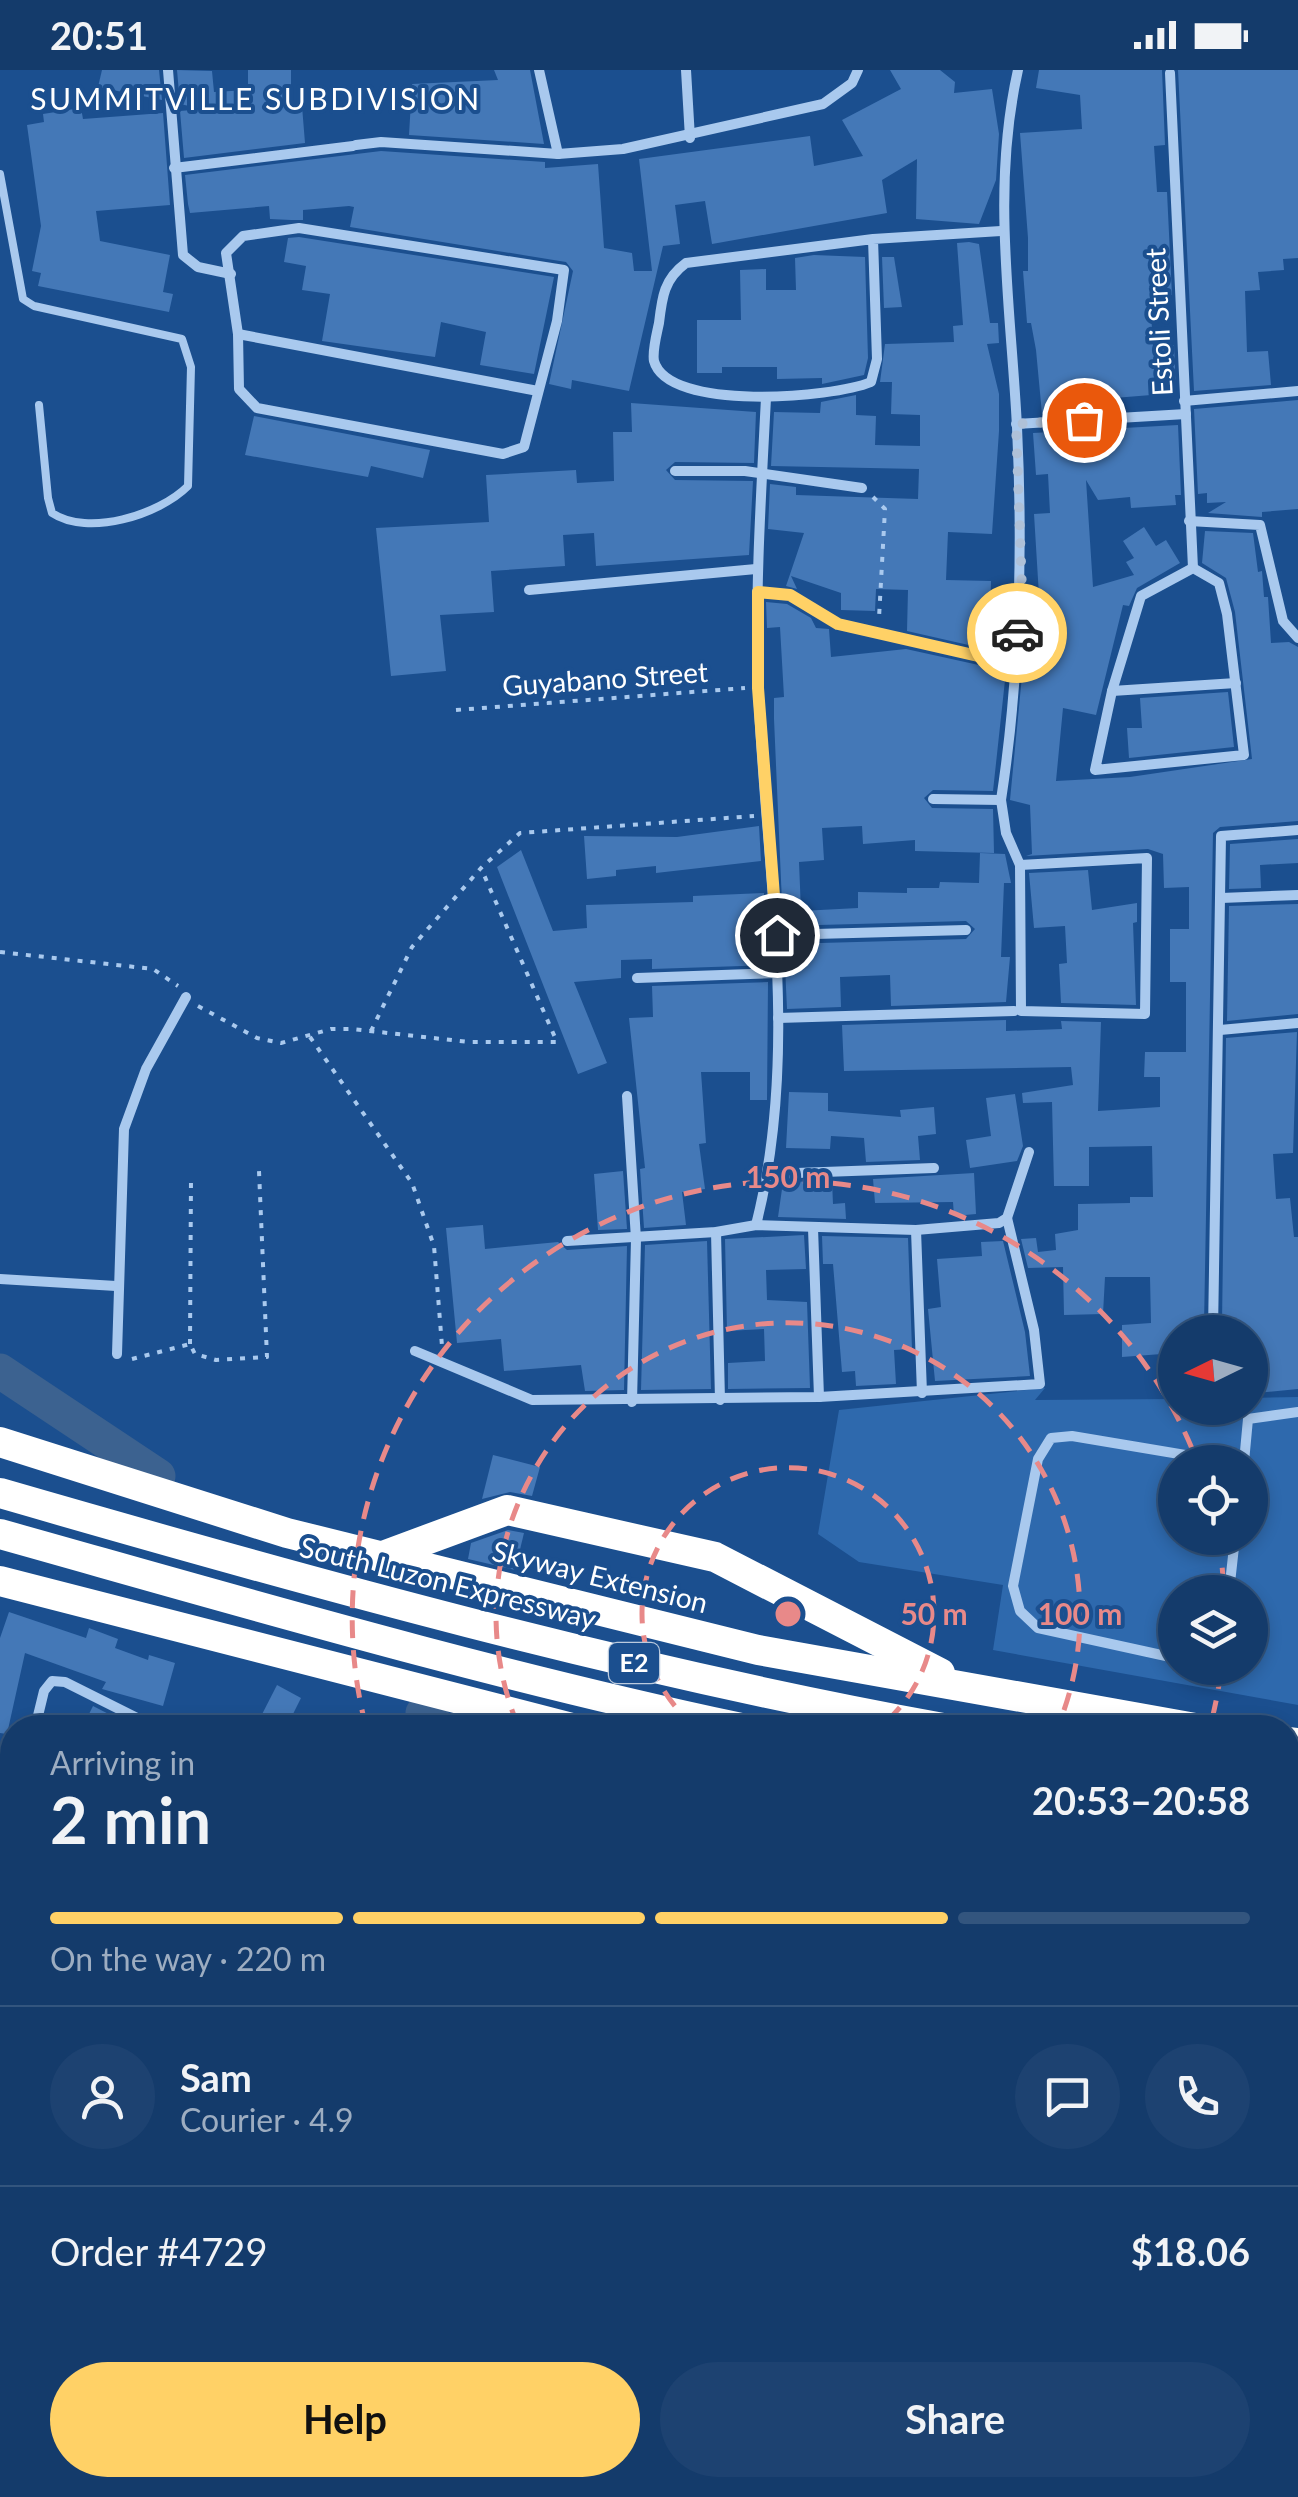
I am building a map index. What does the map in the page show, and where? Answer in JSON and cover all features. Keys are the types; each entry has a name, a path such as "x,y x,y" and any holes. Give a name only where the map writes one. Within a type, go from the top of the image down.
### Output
{"highway":[{"name":"Skyway Extension","path":"0,1442 330,1544 758,1650 1122,1715"},
{"name":"South Luzon Expressway","path":"0,1494 307,1582 612,1658 882,1715"},
{"path":"380,1556 508,1510 526,1514 715,1557 966,1687"},
{"name":"E2","path":"0,1534 323,1626 679,1715"},
{"path":"0,1581 521,1715"}],"street":[{"path":"168,70 183,254 198,267 232,274"},
{"path":"539,70 558,154"},
{"path":"686,70 690,138"},
{"path":"174,168 381,142 558,154 690,138 823,104 852,83 858,70"},
{"path":"1018,70 1010,106 1001,231 1016,424 1022,590 1001,800 1006,833 1020,865 1022,1011 1144,1014 1148,858 1020,865"},
{"name":"Estoli Street","path":"1170,73 1193,568"},
{"path":"299,228 564,270 524,447 514,454 257,408 239,389 238,334 226,253 243,236 299,228"},
{"path":"873,239 877,359 871,382 855,388 766,398 680,387 663,375 654,360 663,292 672,273 686,262 873,239 1001,231"},
{"path":"238,334 538,392"},
{"path":"1184,401 1298,391"},
{"path":"756,1225 769,1174 778,1018 777,935 758,688 756,569 766,398"},
{"path":"1016,424 1186,414"},
{"path":"675,471 762,474 862,488"},
{"path":"1189,521 1260,525 1283,621 1298,638"},
{"path":"1193,568 1218,582 1244,755 1095,770 1112,691 1141,596 1193,568"},
{"path":"529,590 756,569"},
{"path":"758,592 790,595 838,624 1013,664"},
{"path":"1112,691 1236,683"},
{"path":"933,799 1001,800"},
{"path":"1213,1315 1220,836 1298,830"},
{"path":"1220,898 1298,895"},
{"path":"777,935 966,930"},
{"path":"637,978 776,972"},
{"path":"117,1354 116,1286 124,1130 146,1069 186,998"},
{"path":"778,1018 1014,1011"},
{"path":"1220,1030 1298,1023"},
{"path":"627,1096 636,1239 632,1402"},
{"path":"415,1350 532,1400 632,1402 819,1397 1040,1384 1034,1330 1007,1218 1029,1152"},
{"path":"769,1174 934,1168"},
{"path":"567,1241 636,1239 756,1225 916,1230 989,1224 1007,1218"},
{"path":"813,1228 819,1397"},
{"path":"916,1230 922,1393"},
{"path":"716,1232 720,1400"},
{"path":"0,1279 116,1286"},
{"path":"1246,1445 1248,1420 1298,1412"},
{"path":"1158,1450 1072,1436 1051,1438 1038,1459 1013,1586 1020,1611 1038,1628 1158,1654"},
{"path":"38,1715 44,1692 52,1681 66,1682 131,1715"}],"lane":[{"path":"0,174 23,299 34,306 182,339 191,367 188,486 178,496 106,522 82,525 64,520 52,512 48,498 39,405"}],"path":[{"path":"862,488 885,509 878,633"},
{"name":"Guyabano Street","path":"456,710 758,688"},
{"path":"370,1030 412,947 481,868 520,833 767,816"},
{"path":"0,952 153,969 174,981 186,998 219,1020 258,1038 280,1043 330,1029 469,1042 557,1042 481,868"},
{"path":"310,1037 412,1183 434,1246 444,1360"},
{"path":"191,1178 190,1344 195,1354 216,1360 267,1357 260,1171"},
{"path":"117,1354 126,1361 190,1344"}],"shaded area":[{"path":"1045,1388 1035,1400 1158,1399 1158,1425 1268,1425 1268,1398 1298,1397 1298,1705 1187,1685 1268,1685 1268,1575 1158,1575 1158,1680 993,1650 1003,1585 859,1562 818,1534 839,1410"}],"building":[{"path":"102,70 159,70 162,100 98,87"},
{"path":"177,70 212,71 214,92 248,90 248,70 291,70 291,107 302,106 305,143 184,158 180,111 203,109 180,104"},
{"path":"494,70 530,70 544,144 409,135 412,84 498,80"},
{"path":"890,70 940,70 955,82 954,93 992,89 999,134 996,180 979,224 916,219 917,159 882,180 887,213 712,244 705,201 675,205 680,244 663,246 629,391 572,380 571,389 549,384 573,271 566,262 350,227 354,207 349,206 303,210 303,220 291,220 270,219 269,206 190,213 188,204 185,175 381,151 545,162 545,168 598,164 604,248 632,253 634,271 652,271 639,159 810,136 814,166 863,156 842,120 901,89"},
{"path":"1039,70 1162,70 1165,145 1154,146 1157,192 1167,192 1172,295 1150,296 1153,346 1174,345 1176,393 1077,401 1078,412 1042,414 1036,350 1031,323 1027,323 1023,271 1028,271 1028,238 1020,133 1082,129 1080,95 1036,88"},
{"path":"1178,70 1298,70 1298,258 1283,259 1284,270 1258,272 1260,290 1245,291 1247,352 1268,351 1271,385 1194,391"},
{"path":"81,108 83,119 163,113 170,205 96,211 100,241 170,255 163,292 173,294 169,312 38,286 41,273 32,271 41,226 27,125 44,122 43,114"},
{"path":"288,238 554,277 534,374 480,365 486,332 441,322 435,357 322,341 330,294 302,290 306,266 284,262"},
{"path":"957,243 979,244 990,323 998,323 999,343 987,344 999,394 992,534 948,532 946,580 991,581 990,620 1009,622 1008,654 907,631 908,590 876,589 875,611 841,610 841,593 791,576 797,589 786,586 804,533 768,529 770,484 796,487 796,495 918,499 919,469 771,466 774,412 820,413 821,402 856,395 856,415 876,416 875,445 920,446 920,415 891,414 892,382 880,382 885,344 954,342 953,326 963,325"},
{"path":"865,257 868,358 864,375 822,384 822,378 777,379 777,367 722,367 722,373 697,373 697,320 741,320 740,270 766,269 766,290 796,290 795,258"},
{"path":"882,257 894,257 902,307 884,308"},
{"path":"1298,400 1298,509 1262,512 1262,517 1208,513 1226,502 1207,503 1207,493 1198,494 1194,409"},
{"path":"631,403 756,412 754,463 675,462 666,470 675,480 753,481 749,555 596,566 594,533 563,535 565,566 491,571 494,612 440,615 446,671 391,676 376,528 489,522 486,475 576,470 577,483 614,481 613,432 632,432"},
{"path":"254,416 430,450 423,478 371,466 368,477 245,455"},
{"path":"1178,425 1181,495 1175,495 1176,505 1131,508 1130,497 1098,500 1086,480 1093,587 1134,575 1126,562 1134,558 1123,541 1144,527 1156,546 1166,540 1180,563 1137,588 1129,606 1123,605 1096,715 1063,708 1056,781 1130,777 1252,759 1235,612 1226,578 1202,563 1205,531 1253,533 1258,572 1262,571 1264,597 1268,597 1271,643 1289,642 1298,647 1298,821 1220,827 1213,833 1204,1315 1158,1315 1158,1354 1122,1357 1122,1325 1151,1323 1150,1277 1105,1277 1103,1314 1064,1315 1063,1267 1028,1268 1021,1239 1036,1238 1038,1252 1056,1250 1055,1234 1078,1230 1078,1204 1130,1203 1130,1197 1153,1197 1152,1146 1089,1147 1089,1186 1054,1186 1052,1102 1023,1103 1022,1093 1073,1085 1071,1067 844,1071 842,1025 1006,1020 1006,1031 1062,1029 1061,1021 1101,1022 1098,1111 1160,1107 1160,1077 1144,1077 1145,1052 1186,1052 1186,982 1170,982 1170,929 1189,929 1189,887 1164,888 1163,854 1148,849 1026,856 1032,854 1030,805 1010,800 1027,624 1032,625 1034,611 1040,612 1034,514 1050,513 1048,474 1036,475 1033,433"},
{"path":"766,602 787,604 811,618 816,628 829,629 831,657 906,649 1006,671 993,791 933,790 924,798 932,808 993,809 994,853 915,851 915,840 863,844 862,826 822,828 824,860 799,862 801,911 858,908 858,892 907,893 907,888 939,888 940,882 979,883 980,853 1005,854 1011,883 1004,883 1001,957 1010,957 1006,1002 891,1006 890,975 840,977 841,1007 787,1009 784,944 966,939 975,929 966,921 783,926 774,698 784,697 780,627 767,628"},
{"path":"1228,692 1234,747 1129,758 1127,728 1142,728 1140,698"},
{"path":"759,826 761,861 656,873 656,866 616,870 616,876 587,879 584,836 677,837"},
{"path":"1298,839 1298,863 1260,865 1261,888 1229,889 1230,844"},
{"path":"521,850 553,931 587,928 586,905 693,902 693,896 764,893 768,965 652,969 652,959 621,960 621,978 574,982 607,1063 578,1074 497,867"},
{"path":"1088,870 1092,910 1137,903 1137,922 1133,923 1136,1005 1061,1003 1059,964 1067,963 1065,926 1034,928 1029,873"},
{"path":"1298,904 1298,1014 1227,1021 1229,906"},
{"path":"768,982 767,1100 750,1100 750,1072 701,1072 706,1143 699,1144 705,1189 682,1192 686,1225 644,1228 640,1169 645,1168 629,1018 653,1017 652,986"},
{"path":"1297,1032 1293,1153 1273,1154 1276,1199 1290,1198 1294,1237 1298,1237 1298,1389 1268,1392 1268,1315 1222,1315 1226,1038"},
{"path":"789,1092 828,1093 828,1111 901,1117 900,1110 934,1107 936,1134 918,1136 920,1160 866,1162 864,1138 831,1136 830,1149 786,1148"},
{"path":"1015,1094 1023,1146 1017,1161 970,1168 966,1140 991,1136 986,1098"},
{"path":"623,1171 627,1229 598,1230 594,1174"},
{"path":"974,1173 976,1214 954,1216 953,1202 875,1203 873,1179"},
{"path":"832,1181 833,1204 845,1203 846,1219 778,1217 783,1182"},
{"path":"483,1225 485,1249 558,1242 567,1250 627,1246 624,1390 585,1391 581,1365 504,1371 501,1339 457,1343 446,1228"},
{"path":"804,1235 806,1269 766,1270 767,1300 807,1302 810,1388 728,1389 728,1363 765,1361 764,1329 727,1331 725,1239"},
{"path":"822,1236 908,1238 912,1349 894,1350 896,1384 856,1386 855,1371 842,1372 833,1264 823,1264"},
{"path":"707,1241 711,1389 641,1390 645,1245"},
{"path":"1003,1241 1025,1332 1030,1376 935,1381 928,1309 941,1307 937,1259 982,1256 981,1242"},
{"path":"493,1455 540,1467 532,1496 510,1492 482,1499"},
{"path":"508,1530 524,1533 515,1570 468,1559 471,1543"},
{"path":"9,1612 86,1638 89,1628 118,1639 115,1648 148,1660 149,1655 175,1663 163,1706 102,1689 106,1682 25,1653 11,1715 0,1715 0,1638"},
{"path":"277,1685 301,1698 292,1715 262,1715"},
{"path":"93,1706 111,1715 88,1715"}],"waterway":[{"path":"0,1371 158,1476"}],"way so far":[{"path":"1017,633 1022,590 1016,424 1084,420"}],"district":[{"name":"SUMMITVILLE SUBDIVISION","path":"256,100"}],"route":[{"path":"777,935 758,688 758,592 790,595 838,624 1013,664 1017,633"}]}
